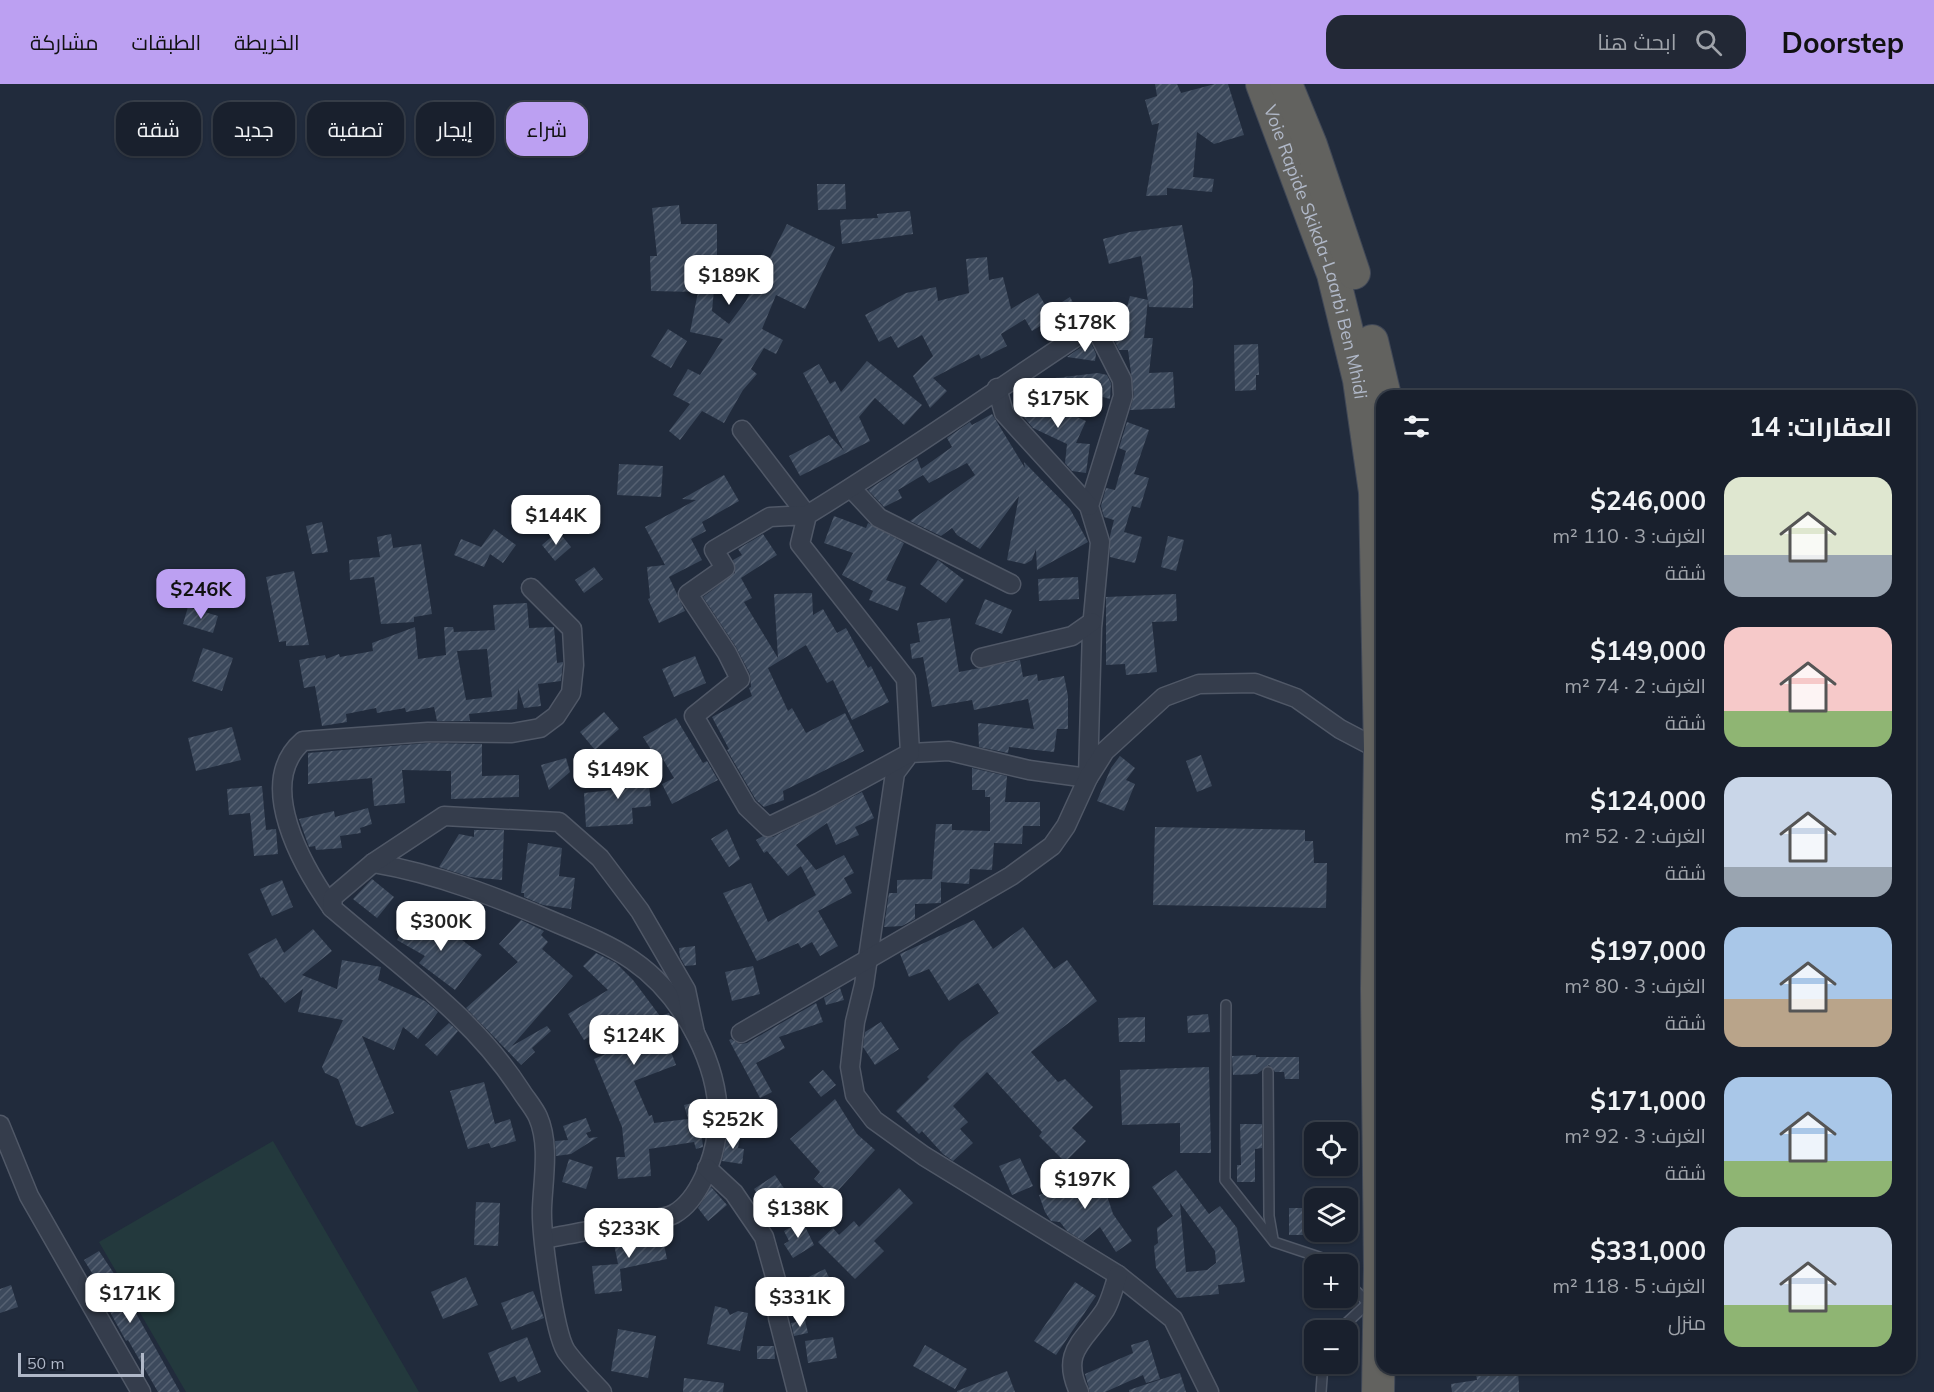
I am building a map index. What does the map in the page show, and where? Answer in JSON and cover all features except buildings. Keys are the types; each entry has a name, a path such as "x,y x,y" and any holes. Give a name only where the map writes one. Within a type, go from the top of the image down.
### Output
{"highway":[{"name":"Voie Rapide Skikda-Laarbi Ben Mhidi","path":"1262,84 1333,274 1359,380 1375,492 1376,544"},
{"name":"Voie Rapide Skikda-Laarbi Ben Mhidi","path":"1286,84 1311,145 1341,230 1382,390"},
{"name":"Voie Rapide Skikda-Laarbi Ben Mhidi","path":"1376,1093 1374,1300 1376,1346"},
{"name":"Voie Rapide Skikda-Laarbi Ben Mhidi","path":"1377,1374 1378,1392"},
{"path":"1399,1392 1400,1374"}],"street":[{"path":"1088,778 1029,770 949,750 910,753 820,802 768,827 747,807 694,716 740,679 727,653 688,594 725,568 714,550 770,518 807,515 883,469 997,388 1114,312"},
{"path":"1089,506 1123,396 1122,380 1094,325"},
{"path":"997,388 1004,413 1089,506 1100,542 1092,622 1088,778"},
{"path":"742,430 807,515"},
{"path":"851,488 879,518 1011,584"},
{"path":"807,515 800,544 906,679 910,753 895,773 867,961 855,1022 850,1067 855,1095 874,1120 924,1156 1118,1275 1173,1319 1209,1392"},
{"path":"531,588 572,629 571,693 556,716 540,728 512,733 428,732 303,741 292,751 282,777 286,817 309,875 332,908 456,1012 504,1065 532,1108 542,1131 544,1239 547,1266 565,1349 602,1392"},
{"path":"981,658 1072,636 1092,622"},
{"path":"741,1033 1011,876 1052,846 1066,826 1088,778 1105,751 1134,722 1164,697 1199,684 1255,683 1296,698 1340,729 1376,748"},
{"path":"332,908 333,897 374,863 444,816 559,822 600,858 640,911 686,990 694,1033"},
{"path":"374,863 438,878 518,906 591,938 633,961 670,994 694,1033 709,1068 716,1097 718,1121 715,1145 707,1168 690,1200 673,1215 544,1239"},
{"path":"0,1125 29,1196 141,1392"},
{"path":"707,1168 734,1193 764,1237 776,1280 778,1318 797,1392"},
{"path":"1079,1392 1071,1376 1071,1361 1081,1342 1106,1308 1118,1275"}],"lane":[{"path":"1226,1005 1225,1180 1274,1242 1310,1254"},
{"path":"1268,1072 1269,1216 1274,1242"},
{"path":"1351,1320 1374,1300 1358,1289"},
{"path":"1321,1392 1322,1374"}],"green space":[{"path":"273,1141 419,1392 186,1392 99,1242"}]}
